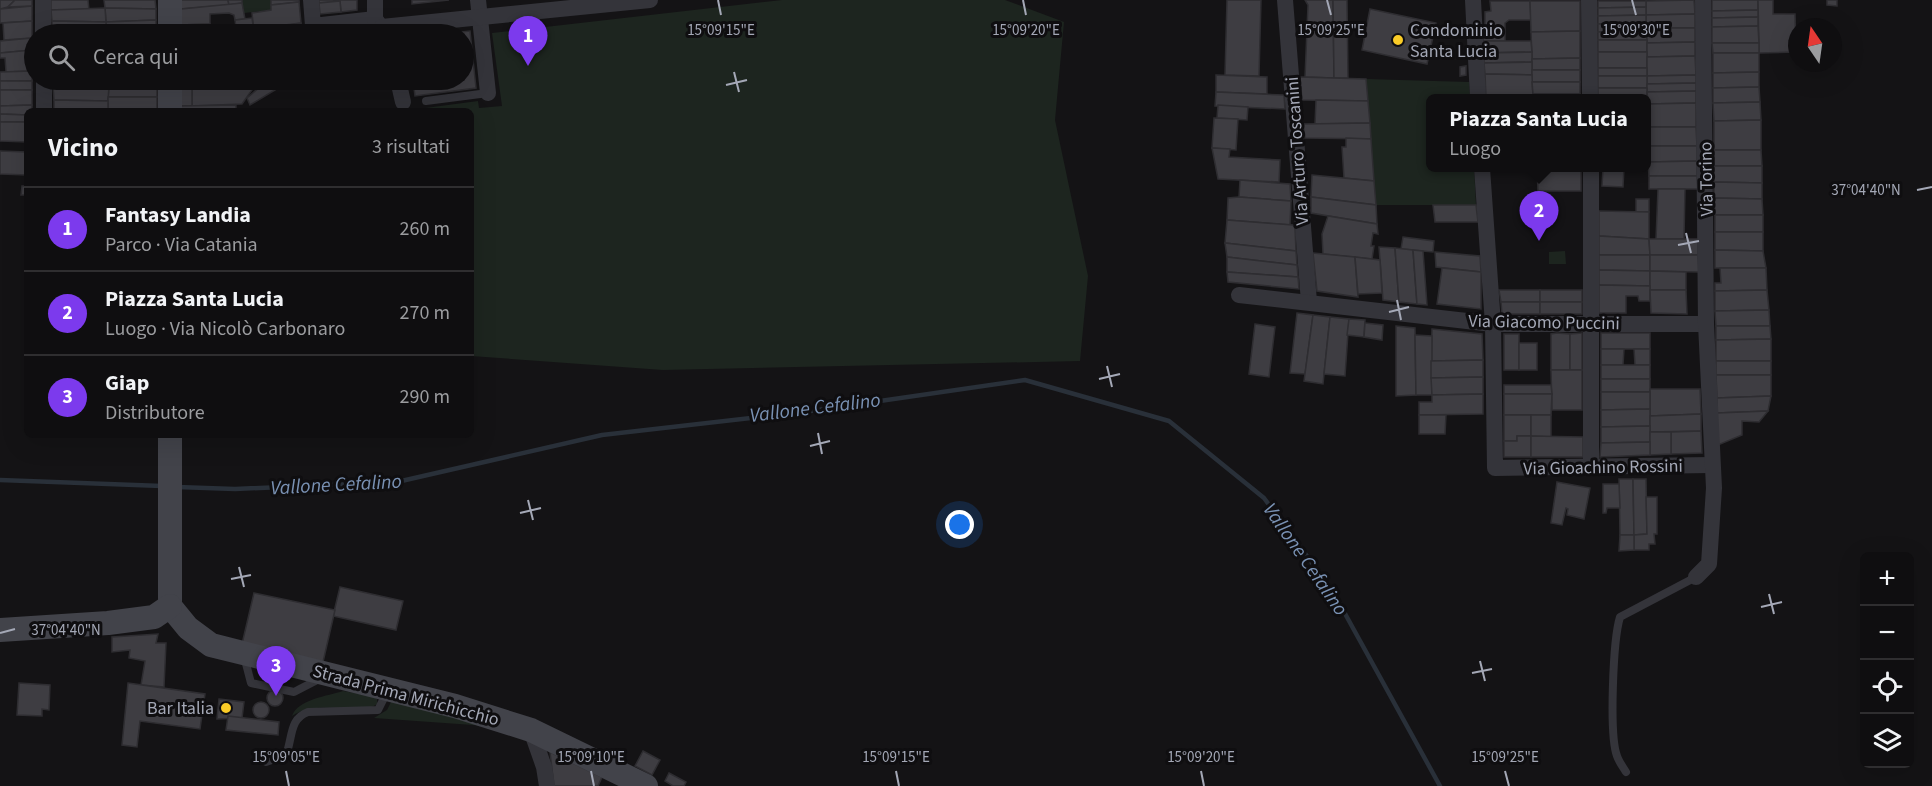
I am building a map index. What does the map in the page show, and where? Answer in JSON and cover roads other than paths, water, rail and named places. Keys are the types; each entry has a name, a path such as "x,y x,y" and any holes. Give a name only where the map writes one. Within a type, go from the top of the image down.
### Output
{"main road":[{"path":"170,0 170,24"},
{"path":"170,90 170,108"},
{"path":"0,630 119,622 154,616 170,606 170,441"},
{"name":"Strada Prima Mirichicchio","path":"170,606 188,628 212,645 455,706 531,730 646,786"}],"street":[{"path":"43,0 43,24"},
{"path":"310,0 313,24"},
{"path":"375,0 381,24"},
{"path":"478,0 488,93"},
{"path":"411,24 650,0"},
{"name":"Via Arturo Toscanini","path":"1285,0 1309,302"},
{"path":"1473,0 1478,94"},
{"path":"1589,0 1590,94"},
{"name":"Via Torino","path":"1696,577 1709,564 1714,488 1707,324 1703,0"},
{"path":"44,90 44,108"},
{"path":"401,90 404,102"},
{"path":"1482,172 1493,324"},
{"path":"1591,172 1591,467"},
{"name":"Via Giacomo Puccini","path":"1239,295 1493,324 1707,324"},
{"name":"Via Gioachino Rossini","path":"1493,324 1495,468 1712,465"},
{"path":"531,730 544,767 547,786"}],"lane":[{"path":"426,101 488,93"},
{"path":"1626,772 1617,756 1614,735 1615,634 1620,617 1696,577"},
{"path":"266,762 286,755 294,721 299,715 308,712 378,710 388,689"}],"waterway":[{"name":"Vallone Cefalino","path":"177,487 235,489 397,482 602,435 804,412 1025,380 1169,421 1264,498 1332,590 1440,786"},
{"name":"Vallone Cefalino","path":"0,480 162,486"}],"place":[{"name":"Condominio Santa Lucia","path":"1398,40"},
{"name":"Fantasy Landia","path":"528,66"},
{"name":"Piazza Santa Lucia","path":"1539,241"},
{"name":"Giap","path":"276,696"},
{"name":"Bar Italia","path":"226,708"}]}
